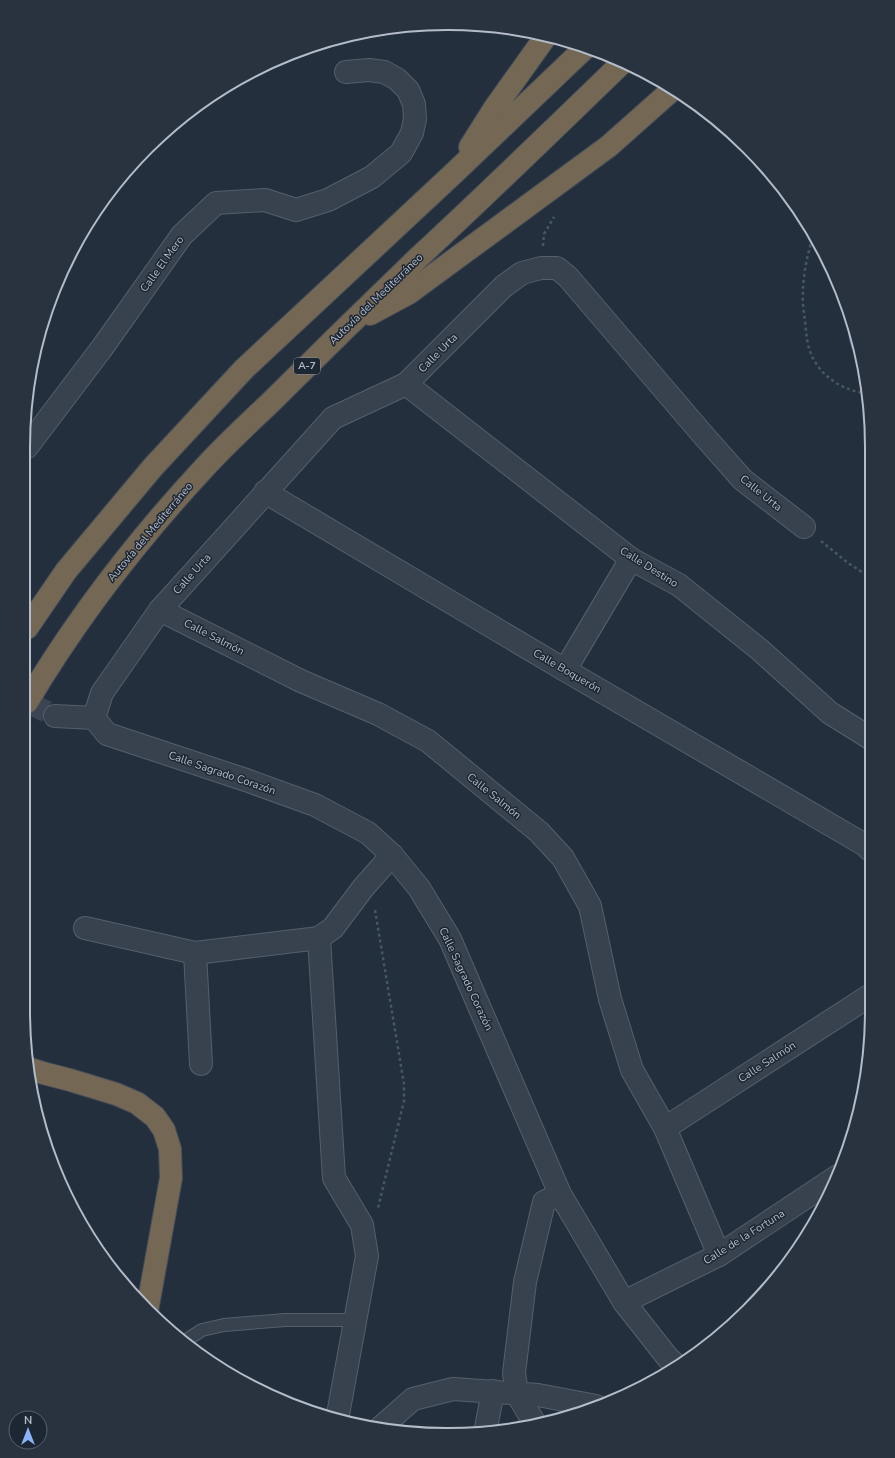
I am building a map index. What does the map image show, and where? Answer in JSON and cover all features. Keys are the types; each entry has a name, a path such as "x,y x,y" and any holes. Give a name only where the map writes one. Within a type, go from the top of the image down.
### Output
{"highway":[{"path":"454,173 494,109 542,41"},
{"path":"30,624 66,571 148,473 233,380 581,52"},
{"name":"Autovía del Mediterráneo","path":"30,697 43,674 76,625 112,577 206,466 350,322 476,204 618,67"},
{"path":"350,322 377,311 409,293 609,146 668,93"},
{"path":"35,1070 116,1094 137,1103 155,1116 164,1130 170,1149 171,1178 148,1298"},
{"path":"37,1085 116,1094"}],"street":[{"name":"Calle El Mero","path":"30,443 102,348 182,235 216,203 265,200 296,210 328,200 372,177 401,153 412,133 415,118 414,104 408,90 397,79 384,72 369,70 346,72"},
{"name":"Calle Urta","path":"94,718 102,693 160,610 333,418 406,384 504,286 522,274 541,268 557,268 568,277 743,480 804,527"},
{"name":"Calle Destino","path":"406,384 631,559 679,585 760,650 830,713 865,735"},
{"name":"Calle Boquerón","path":"265,492 565,670 865,844"},
{"path":"565,670 631,559"},
{"name":"Calle Salmón","path":"160,610 301,681 378,714 428,742 538,832 563,858 590,906 610,999 632,1070 665,1128 719,1255"},
{"path":"56,716 94,718"},
{"name":"Calle Sagrado Corazón","path":"94,718 107,734 246,780 315,805 368,833 392,855 419,888 450,940 560,1194 624,1302 672,1362"},
{"path":"85,928 195,953 320,938 333,928 363,888 392,855"},
{"path":"320,938 334,1178 362,1225 367,1256 338,1414"},
{"path":"195,953 201,1064"},
{"name":"Calle Salmón","path":"665,1128 865,999"},
{"name":"Calle de la Fortuna","path":"624,1302 719,1255 827,1183"},
{"path":"532,1419 517,1394 514,1373 525,1282 544,1202 560,1194"},
{"path":"386,1423 412,1399 453,1389 538,1395 587,1404"},
{"path":"486,1426 493,1391"}],"lane":[{"path":"189,1338 202,1330 224,1325 285,1320 355,1320"}],"path":[{"path":"811,243 802,293 806,334 811,354 822,372 838,385 861,392"},
{"path":"804,527 848,563 865,574"},
{"path":"362,1225 378,1208 404,1101 404,1084 373,899 363,888"}],"water":[{"path":"848,329 854,352 848,336"}],"tunnel":[{"path":"30,704 55,716"}]}
